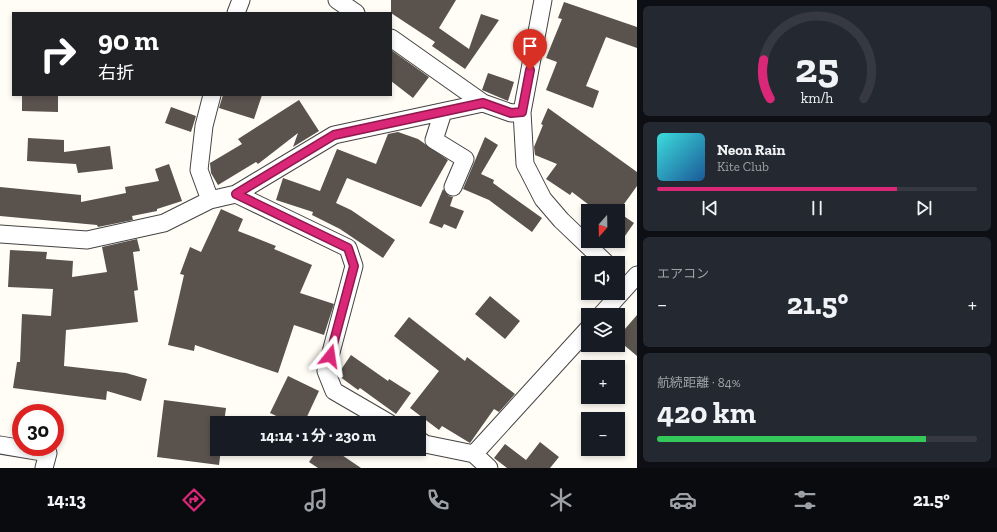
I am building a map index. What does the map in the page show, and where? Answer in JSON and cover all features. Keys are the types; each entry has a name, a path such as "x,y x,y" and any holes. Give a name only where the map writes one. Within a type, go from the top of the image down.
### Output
{"street":[{"path":"236,12 241,0"},
{"path":"337,0 355,12"},
{"path":"543,0 522,112 525,164 543,199 561,220 599,256"},
{"path":"392,39 483,103 511,113 522,112"},
{"path":"210,200 199,170 204,126 212,96"},
{"path":"0,234 87,240 164,223 210,200 236,194 334,135 483,103"},
{"path":"442,112 434,140 465,159 454,186"},
{"path":"236,194 348,248 354,266 326,371 334,391 377,416"},
{"path":"607,308 630,281"},
{"path":"474,454 581,337"},
{"path":"426,444 474,454 489,468"},
{"path":"0,445 48,453 44,468"}],"building":[{"path":"391,0 456,0 439,28 469,49 481,14 499,20 465,69 432,46 435,42 391,12"},
{"path":"564,2 637,27 637,48 606,37 586,86 599,91 593,108 546,90 557,62 546,58 562,19 558,18"},
{"path":"392,51 429,77 413,98 392,82"},
{"path":"488,73 514,82 508,101 482,90"},
{"path":"22,96 58,96 58,112 22,111"},
{"path":"223,96 262,96 254,119 219,108"},
{"path":"299,100 319,131 293,147 298,133 258,164 256,162 218,185 211,173 210,163 242,144 238,139"},
{"path":"171,107 196,116 191,132 165,123"},
{"path":"548,108 637,172 637,186 624,204 588,204 572,192 570,195 546,179 557,164 535,155 534,147 543,125 541,124"},
{"path":"398,132 418,139 448,160 421,207 347,178 336,203 351,210 395,240 383,258 340,229 312,215 313,212 276,200 283,178 320,191 337,149 376,164 388,134"},
{"path":"485,137 498,145 481,174 494,180 493,183 542,218 532,232 489,200 463,189"},
{"path":"28,138 64,140 64,152 110,146 113,169 78,173 76,164 27,161"},
{"path":"169,164 182,201 157,209 157,211 132,216 133,220 98,227 97,225 0,216 0,187 81,195 81,202 126,193 125,187 159,181 155,169"},
{"path":"443,189 449,196 453,197 450,206 464,211 456,229 444,224 442,228 429,223"},
{"path":"221,209 243,219 238,231 276,246 274,249 312,265 300,293 334,304 324,335 294,325 278,373 195,345 194,351 168,345 184,275 180,274 190,247 201,252"},
{"path":"625,217 634,223 625,236"},
{"path":"137,239 140,251 133,252 138,290 134,291 138,322 66,330 64,366 126,373 147,379 141,401 107,391 106,400 13,388 17,362 20,362 22,314 51,316 53,289 8,287 10,250 47,252 46,259 73,261 72,277 107,272 102,247"},
{"path":"490,296 520,321 505,339 475,314"},
{"path":"637,315 637,356 625,346 625,329"},
{"path":"409,317 465,361 467,357 515,394 499,412 494,409 470,443 442,426 439,430 426,420 426,416 421,416 410,408 439,371 394,336"},
{"path":"351,355 388,381 389,379 411,393 396,414 360,388 358,390 339,376 338,374"},
{"path":"288,376 319,391 307,416 276,416 270,413"},
{"path":"164,400 226,408 225,416 210,416 210,456 220,456 219,465 157,457"},
{"path":"540,442 559,457 550,468 507,468 494,458 505,444 526,460"},
{"path":"313,456 343,456 361,468 318,468 309,462"}],"route":[{"path":"330,356 354,266 348,248 236,194 334,135 483,103 511,113 522,112 530,70"}]}
